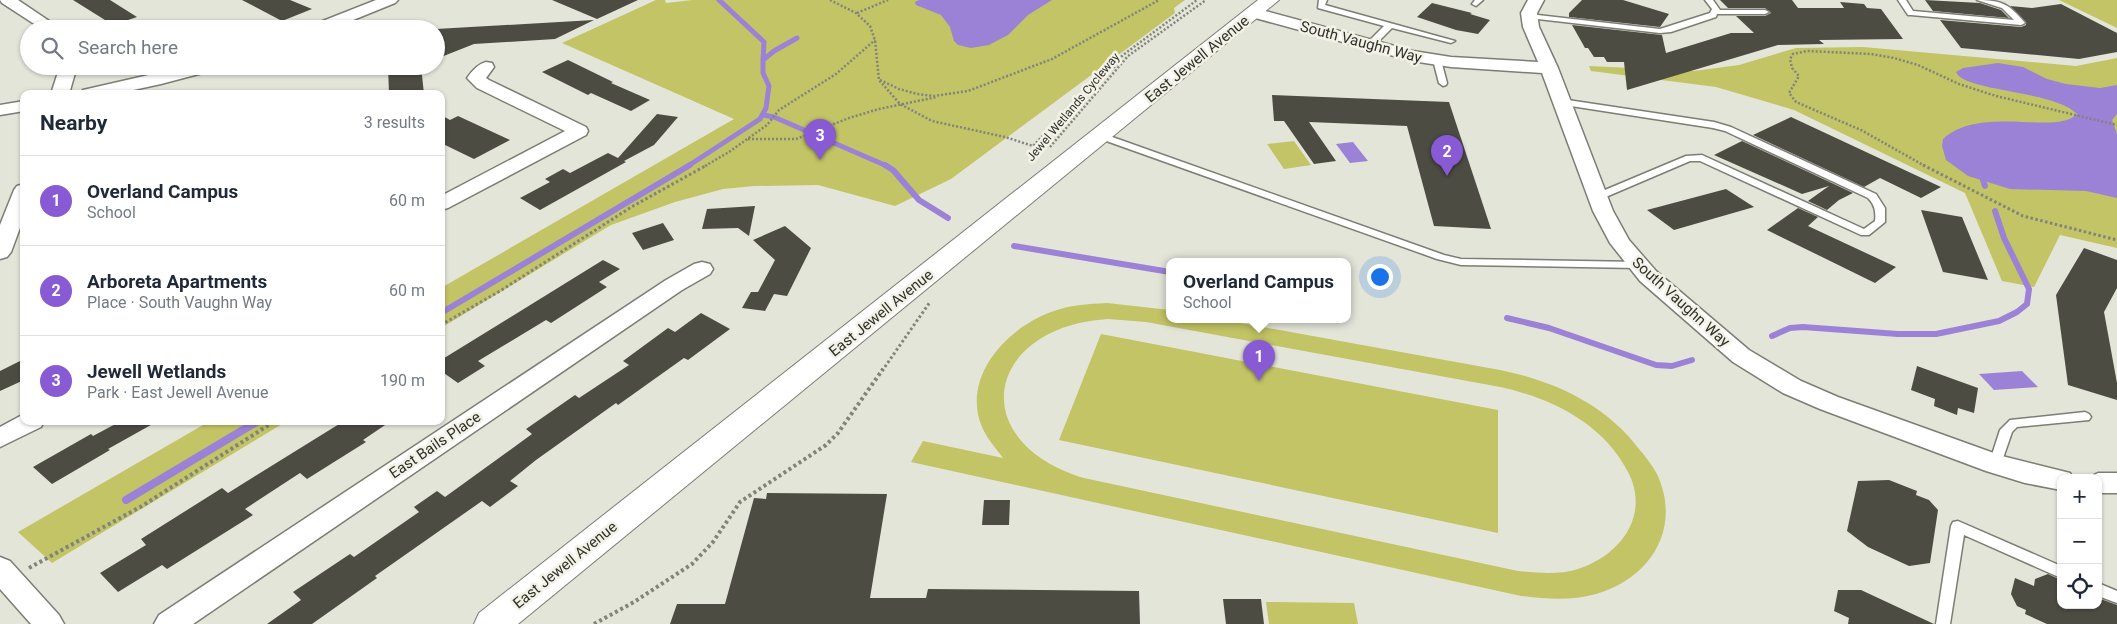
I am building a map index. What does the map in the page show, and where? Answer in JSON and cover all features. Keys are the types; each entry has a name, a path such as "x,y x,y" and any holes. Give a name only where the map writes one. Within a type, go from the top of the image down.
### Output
{"street":[{"path":"7,0 39,20"},
{"path":"352,0 369,8"},
{"path":"339,20 390,0"},
{"path":"1536,0 1530,9 1531,27 1549,68"},
{"name":"South Vaughn Way","path":"1262,6 1369,46 1437,60 1549,68 1597,197 1612,230 1637,265 1725,342 1768,374 1830,403 1995,464 2025,473 2057,479"},
{"name":"East Jewell Avenue","path":"492,624 1262,6"},
{"path":"445,202 579,131 483,84 476,78 486,67"},
{"path":"61,90 66,75"},
{"path":"108,90 175,75"},
{"path":"0,110 20,107"},
{"path":"0,252 6,224 20,198"},
{"name":"East Bails Place","path":"169,624 674,285 702,269"},
{"path":"0,438 24,425"},
{"path":"2102,483 2117,483"},
{"path":"5,575 49,624"}],"lane":[{"path":"1323,0 1321,6 1451,42"},
{"path":"1709,0 1716,12"},
{"path":"1902,0 1911,13 2020,23 2005,6 1981,0"},
{"path":"1529,16 1668,30 1710,16 1716,12 1765,12"},
{"path":"1369,46 1390,25"},
{"path":"1437,60 1443,83"},
{"path":"1561,102 1728,128 1872,196 1880,204 1882,212 1880,222 1865,233 1702,158 1689,158 1597,197"},
{"path":"1101,136 1441,258 1461,262 1637,265"},
{"path":"1995,464 2006,430 2014,424 2085,417"},
{"path":"1943,624 1958,526 2057,570"},
{"path":"2102,591 2117,597"}],"path":[{"path":"830,0 856,13 870,26 875,40 879,80 900,104 921,116 944,125 1005,137 1033,146 1123,55 1196,0"},
{"path":"856,13 888,0"},
{"path":"748,139 796,139 849,118 900,104 972,92 1044,63 1159,0"},
{"name":"Jewel Wetlands Cycleway","path":"1049,148 1128,56 1206,0"},
{"path":"445,323 500,291 633,206 748,139 767,125 779,110 836,74 875,40"},
{"path":"2117,125 1996,96 1959,84 1918,64 1886,56 1802,51 1793,54 1790,59 1792,68 1799,76 1789,93 1796,102 1861,130 1918,162 2023,216 2044,223 2117,240"},
{"path":"1085,92 1128,56"},
{"path":"879,80 908,92 942,96"},
{"path":"594,624 634,602 692,564 713,542 740,502 826,445 838,433 931,301"},
{"path":"5,575 142,506 269,425"}],"shaded area":[{"path":"656,0 665,0 666,3 692,0 1185,0 1174,8 1175,13 951,179 895,206 818,185 754,186 723,189 675,202 611,225 445,326 445,286 734,119 562,43"},
{"path":"919,0 1052,0 1028,15 1008,35 989,45 971,48 958,45 954,41 950,27 941,15 916,5 915,2"},
{"path":"2059,0 2117,0 2117,28"},
{"path":"1863,47 2076,66 2117,58 2117,248 2060,235 2034,287 2002,281 1965,193 1794,110 1716,87 1591,71 1589,66 1694,71 1739,65 1796,48"},
{"path":"1998,63 2023,67 2047,79 2066,84 2100,88 2117,85 2117,114 2112,120 2117,134 2117,198 2086,191 2010,189 1968,176 1946,160 1942,146 1943,139 1959,129 1977,123 2053,122 2067,120 2077,114 2066,106 2050,100 1975,84 1963,79 1956,72 1963,68"},
{"path":"1294,141 1311,165 1284,169 1267,144"},
{"path":"1353,142 1368,161 1350,163 1336,144"},
{"path":"1107,303 1166,310 1166,323 1241,323 1500,370 1559,388 1594,407 1611,419 1644,455 1657,474 1664,494 1666,513 1663,531 1656,548 1646,563 1632,576 1596,594 1549,599 1521,596 911,462 923,441 1003,458 984,431 977,408 978,390 983,373 992,357 1004,342 1019,330 1035,319 1051,312 1079,305","holes":["1108,319 1146,322 1500,387 1538,398 1574,415 1605,440 1628,472 1634,488 1636,504 1633,519 1627,532 1618,544 1593,563 1578,569 1556,573 1518,571 1084,478 1045,461 1019,438 1006,413 1005,387 1015,362 1036,341 1067,326"]},
{"path":"1101,334 1498,410 1498,533 1059,440"},
{"path":"2022,371 2038,387 1994,390 1979,374"},
{"path":"203,425 280,425 52,563 18,532"},
{"path":"1266,602 1354,603 1358,624 1269,624"}],"building":[{"path":"73,0 110,0 137,17 128,20 105,20"},
{"path":"242,0 290,0 312,9 280,20"},
{"path":"552,0 638,0 597,19"},
{"path":"1582,0 1623,0 1669,14 1660,27 1569,17 1569,13"},
{"path":"1720,0 1792,0 1798,8 1844,8 1840,2 1864,4 1867,8 1881,9 1903,39 1819,40 1824,44 1778,45 1627,90 1624,62 1607,62 1604,57 1594,57 1588,48 1585,48 1572,25 1662,35 1666,53 1731,33 1754,33 1736,16 1765,16 1771,13 1765,8 1728,8"},
{"path":"1925,0 1980,3 2001,10 2009,18 1933,11"},
{"path":"1432,3 1472,13 1470,14 1490,20 1478,34 1456,30 1417,17"},
{"path":"2061,4 2117,33 2117,52 2079,59 1961,48 1940,20 2021,27 2026,25 2026,22 2010,6 2032,8"},
{"path":"594,20 555,39 474,44 445,55 445,28"},
{"path":"568,60 613,82 611,83 650,100 631,111 591,93 588,95 542,72"},
{"path":"388,75 422,75 424,90 389,90"},
{"path":"1272,95 1449,102 1491,229 1434,226 1407,126 1309,122 1336,161 1314,164 1284,121 1274,121"},
{"path":"657,114 678,117 654,145 540,210 520,198 550,182 545,179 563,169 570,173 608,153 618,158"},
{"path":"458,116 510,140 474,159 445,145 445,117 450,120"},
{"path":"1791,117 1941,187 1921,198 1880,178 1864,187 1753,135"},
{"path":"1742,141 1853,193 1839,200 1827,210 1808,201 1829,186 1802,194 1714,155"},
{"path":"1726,189 1754,207 1674,230 1647,210"},
{"path":"755,206 749,236 738,228 702,229 707,209"},
{"path":"1798,208 1818,217 1808,226 1896,267 1875,283 1767,230"},
{"path":"1921,210 1962,217 1988,280 1943,272"},
{"path":"663,223 674,240 643,250 632,233"},
{"path":"785,226 811,248 787,296 774,294 765,311 742,308 751,292 758,292 775,260 753,240"},
{"path":"2084,248 2117,260 2117,288 2104,312 2117,383 2117,400 2068,385 2056,295"},
{"path":"603,260 620,269 599,282 607,287 551,323 546,320 478,361 485,366 458,383 445,374 445,358"},
{"path":"701,313 730,329 688,360 684,358 618,405 616,403 536,460 510,481 518,486 490,507 482,501 375,576 377,578 312,624 267,624 301,600 293,592 350,554 354,557 419,512 414,507 437,491 445,497 532,434 526,429 575,395 579,398 629,365 623,361 668,328 675,332"},
{"path":"20,361 20,382 0,391 0,371"},
{"path":"1917,366 1978,388 1974,413 1958,408 1957,415 1934,406 1935,399 1911,390"},
{"path":"114,425 151,425 52,484 33,467 91,434 93,436"},
{"path":"338,425 385,425 363,440 366,442 307,479 300,473 245,509 253,515 167,569 162,565 118,592 100,573 146,545 141,539 222,488 228,493"},
{"path":"1889,480 1917,491 1916,495 1929,500 1938,510 1930,563 1909,566 1868,547 1847,531 1858,481"},
{"path":"767,493 887,494 870,598 926,598 928,589 1139,591 1140,624 670,624 677,604 725,604 754,498 766,499"},
{"path":"984,500 1010,500 1009,525 982,525"},
{"path":"2048,574 2057,578 2057,609 2102,609 2102,599 2117,605 2117,624 2047,624 2025,614 2026,610 2017,606 2011,594 2015,578 2034,586 2035,579"},
{"path":"1838,590 1861,590 1934,624 1848,624 1849,618 1834,611"},
{"path":"1223,599 1261,599 1264,624 1226,624"}],"waterway":[{"path":"719,0 764,42 763,60"},
{"path":"763,60 774,51 797,38"},
{"path":"688,166 760,119 766,108 769,86 763,73 763,60"},
{"path":"763,115 774,117 886,165"},
{"path":"445,311 690,165"},
{"path":"886,165 893,170 919,200 948,218"},
{"path":"1983,180 1985,186"},
{"path":"1772,336 1790,328 1803,327 1898,334 1936,334 1999,321 2017,312 2027,304 2029,289 2004,238 1995,211"},
{"path":"1014,246 1166,271"},
{"path":"1507,318 1549,328 1656,365 1672,366 1692,360"},
{"path":"126,500 251,425"}],"place":[{"name":"Jewell Wetlands","path":"820,160"},
{"name":"Arboreta Apartments","path":"1447,176"},
{"name":"Overland Campus","path":"1259,381"}]}
